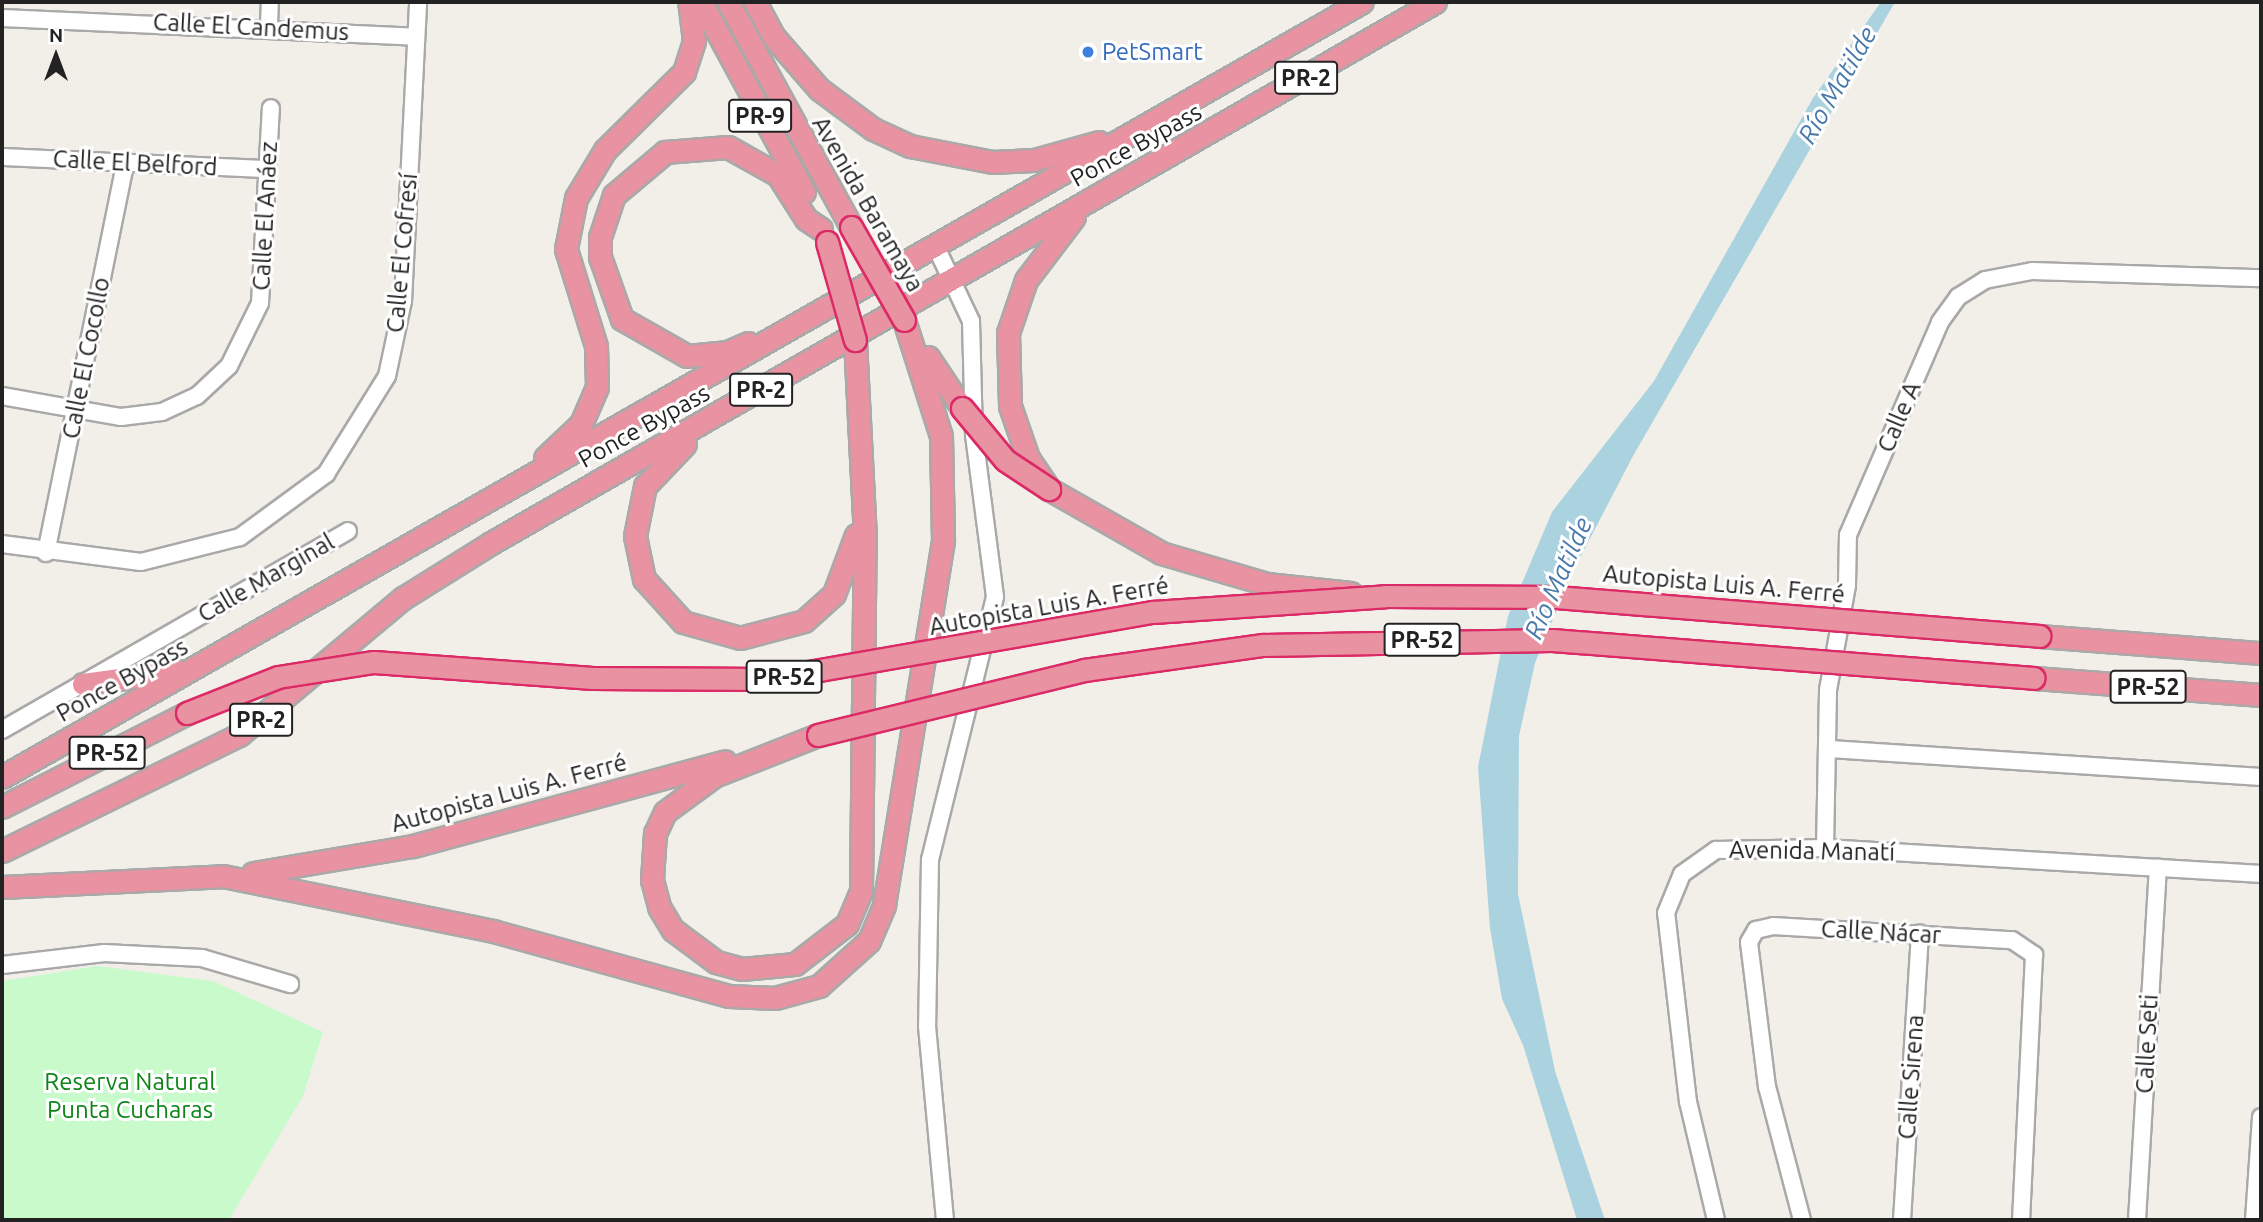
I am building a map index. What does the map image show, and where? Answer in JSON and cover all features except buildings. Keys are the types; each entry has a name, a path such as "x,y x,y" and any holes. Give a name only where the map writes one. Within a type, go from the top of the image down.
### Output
{"highway":[{"path":"550,461 581,424 597,387 596,345 566,249 576,198 606,150 684,72 694,41 689,2"},
{"name":"Avenida Baramaya","path":"701,2 824,236 852,322 860,384 863,502"},
{"name":"Avenida Baramaya","path":"729,2 850,228 904,320"},
{"path":"755,2 773,36 819,89 873,129 910,146 944,156 1034,160 1135,134"},
{"name":"Ponce Bypass","path":"2,777 476,510 507,480 550,461 800,326 1362,2"},
{"name":"Ponce Bypass","path":"2,851 239,735 403,598 491,543 953,282 1435,2"},
{"path":"800,326 705,356 668,349 622,319 604,280 600,237 614,195 643,165 664,152 705,145 760,160 824,236"},
{"path":"1049,489 1028,458 1010,406 1006,356 1014,306 1039,260 1084,204"},
{"path":"2,887 223,876 396,909 493,931 757,1000 819,986 854,958 878,921 890,877 943,540 945,485 930,388 904,320"},
{"path":"904,320 977,429 1005,460 1111,529 1222,573 1385,596"},
{"path":"716,415 654,473 635,519 644,579 683,622 740,638 804,621 821,609 845,575 863,502"},
{"path":"818,735 714,776 674,804 655,833 652,880 659,907 673,930 716,962 742,969 795,964 831,940 857,906 863,875 863,502"},
{"name":"Autopista Luis A. Ferré","path":"2,807 187,713 278,677 374,662 592,678 768,680 1153,612 1385,596 1556,597 2261,653"},
{"name":"Autopista Luis A. Ferré","path":"223,876 413,846 520,819 818,735 1084,670 1263,645 1602,643 2261,695"},
{"path":"83,684 204,664"}],"street":[{"path":"269,26 270,2"},
{"name":"Calle El Cofresí","path":"2,544 46,553 141,562 240,537 326,474 390,363 403,301 418,2"},
{"name":"Calle El Candemus","path":"2,18 269,26 416,37"},
{"name":"Calle El Anáez","path":"2,396 121,418 162,412 197,396 229,366 260,303 271,108"},
{"name":"Calle El Belford","path":"2,158 267,169"},
{"name":"Calle El Cocollo","path":"46,553 125,163"},
{"path":"936,247 971,321 974,435 995,597 930,860 927,1026 945,1220"},
{"name":"Calle A","path":"1825,848 1829,749 1828,690 1847,585 1848,535 1940,322 1958,298 1985,280 2032,271 2261,278"},
{"name":"Calle Marginal","path":"2,730 348,531"},
{"path":"1829,749 2261,777"},
{"name":"Avenida Manatí","path":"1716,1220 1688,1102 1666,913 1682,874 1716,850 1825,848 2261,874"},
{"name":"Calle Seti","path":"2137,1220 2158,868"},
{"name":"Calle Nácar","path":"1802,1220 1766,1087 1749,942 1756,930 1773,926 2012,940 2034,955 2021,1220"},
{"name":"Calle Sirena","path":"1902,1220 1920,934"},
{"path":"2,965 104,953 202,958 290,984"},
{"path":"2254,1220 2261,1117"}],"green space":[{"name":"Reserva Natural Punta Cucharas","path":"98,966 213,981 323,1032 303,1096 229,1220 2,1220 2,981"}],"water":[{"name":"Río Matilde","path":"1881,2 1895,2 1633,456 1572,573 1535,663 1519,736 1518,894 1555,1071 1605,1220 1577,1220 1523,1045 1502,999 1490,928 1478,767 1508,616 1552,512 1654,381 1813,98"}],"place":[{"name":"PetSmart","path":"1088,52"}]}
